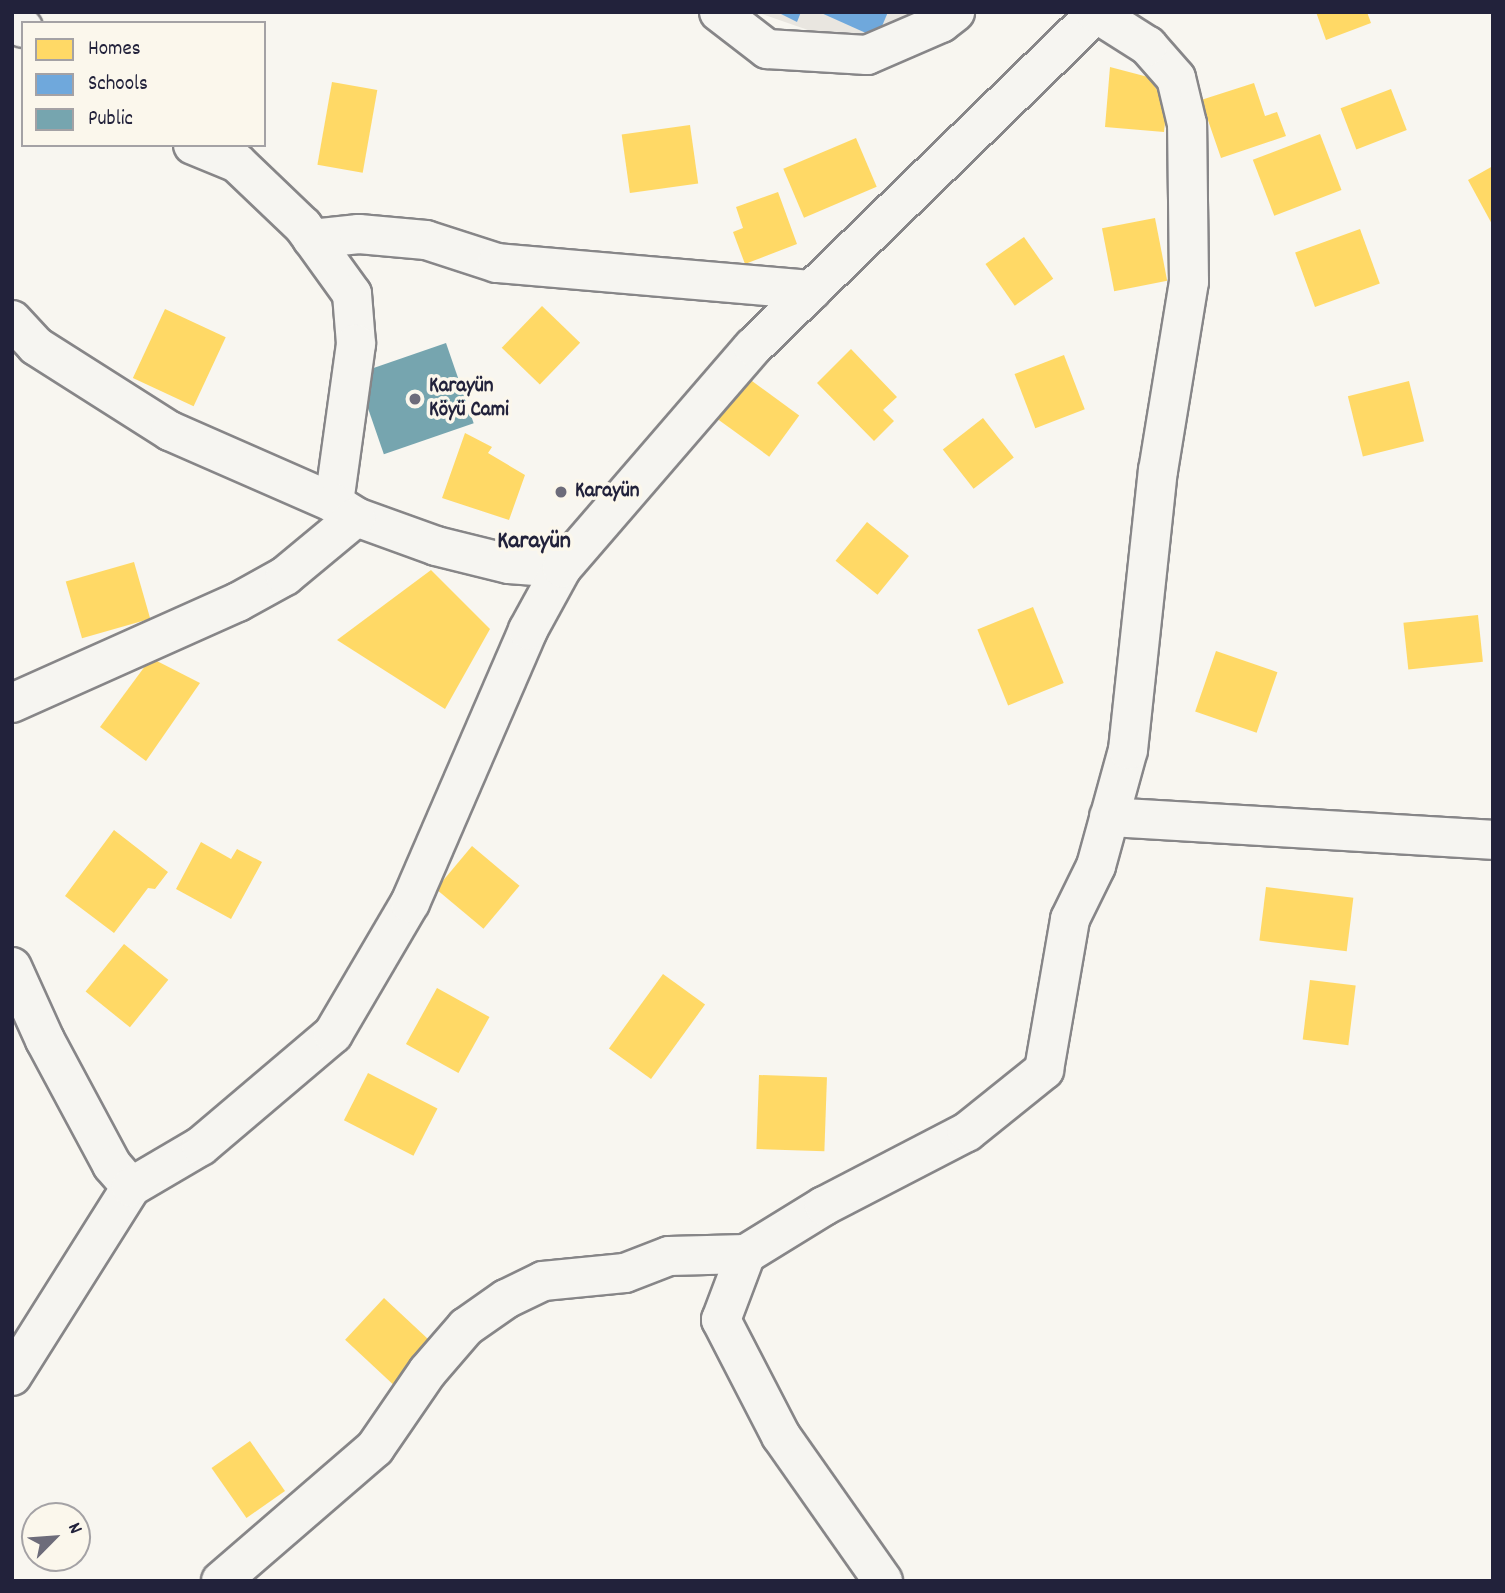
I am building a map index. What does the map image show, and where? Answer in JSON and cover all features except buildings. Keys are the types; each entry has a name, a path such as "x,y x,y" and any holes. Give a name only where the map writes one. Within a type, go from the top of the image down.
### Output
{"street":[{"path":"719,12 767,49 867,55 941,23 955,12"},
{"path":"12,1376 131,1187 201,1146 333,1034 410,903 528,631 562,568 752,347 1097,13 1148,46 1175,78 1187,124 1189,282 1158,471 1128,750 1096,866 1070,919 1044,1070 967,1132 824,1206 746,1254 669,1256 625,1273 543,1281 506,1299 466,1327 428,1371 375,1448 317,1503 221,1581"},
{"path":"12,703 238,602 285,576 345,510 356,344 352,294 313,239 237,163 198,147"},
{"path":"313,239 359,234 426,240 497,263 812,290"},
{"path":"12,320 36,346 170,431 345,510 436,546 509,564 562,568"},
{"path":"1110,817 1493,840"},
{"path":"12,967 45,1040 112,1165 131,1187"},
{"path":"746,1254 721,1320 781,1436 883,1581"}],"shaded area":[{"path":"756,12 917,12 907,23 851,45"}],"place":[{"name":"Karayün Köyü Cami","path":"415,399"},
{"name":"Karayün","path":"561,492"}],"district":[{"name":"Karayün","path":"534,543"}]}
